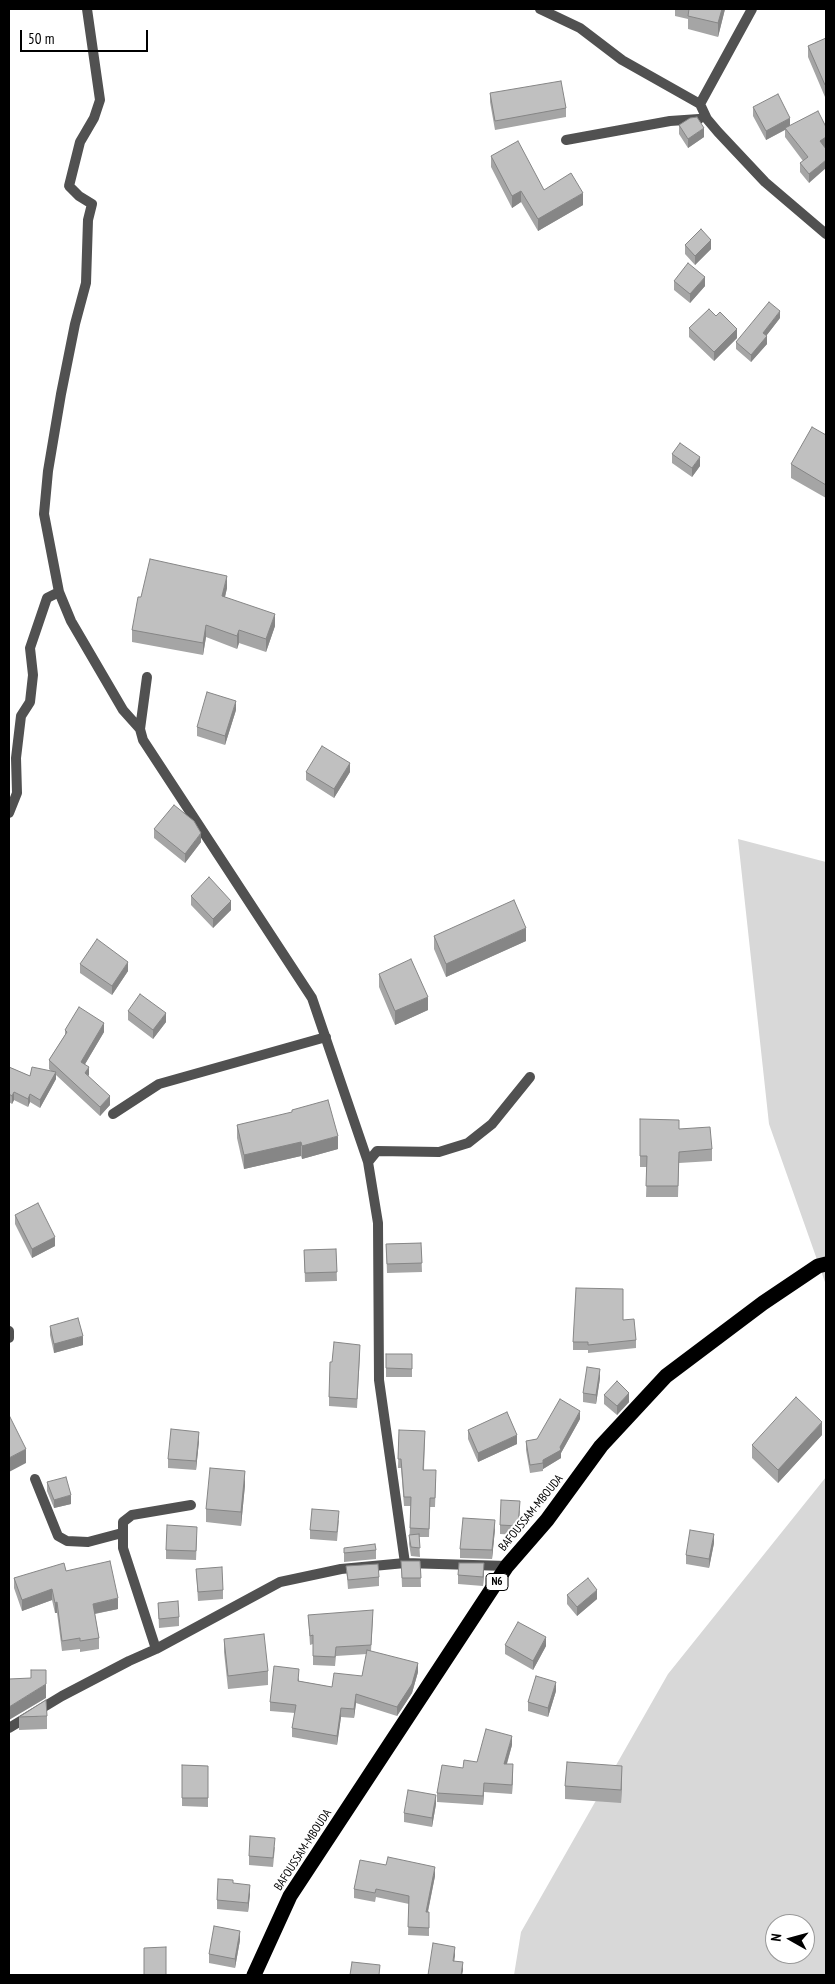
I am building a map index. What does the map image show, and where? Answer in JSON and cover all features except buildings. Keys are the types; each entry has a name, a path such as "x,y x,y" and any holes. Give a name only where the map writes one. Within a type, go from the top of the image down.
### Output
{"highway":[{"name":"BAFOUSSAM-MBOUDA","path":"254,1975 290,1896 507,1566 547,1520 601,1446 666,1376 763,1303 818,1266 826,1264"}],"street":[{"path":"87,9 90,18 100,100 94,118 80,142 69,186 79,196 92,204 88,220 86,283 75,324 61,394 48,471 44,514 60,592 71,621 124,710 140,729"},
{"path":"540,9 580,28 622,60 700,104 708,119 765,182 826,234"},
{"path":"700,104 752,9"},
{"path":"566,140 670,121 708,119"},
{"path":"9,813 17,793 16,758 21,716 30,702 33,675 30,648 47,598 60,592"},
{"path":"148,677 140,729 143,740 312,998 368,1162 378,1223 379,1380 405,1563"},
{"path":"113,1114 159,1084 326,1037"},
{"path":"368,1162 377,1151 439,1152 468,1143 492,1124 530,1077"},
{"path":"9,1331 9,1338"},
{"path":"35,1479 58,1536 67,1541 88,1542 122,1532"},
{"path":"156,1649 123,1548 123,1522 132,1515 191,1505"},
{"path":"9,1728 70,1691 156,1649 280,1582 341,1569 405,1563 507,1566"}],"shaded area":[{"path":"738,839 826,862 826,1285 769,1124"},
{"path":"826,1477 826,1975 514,1975 521,1932 668,1674"}]}
